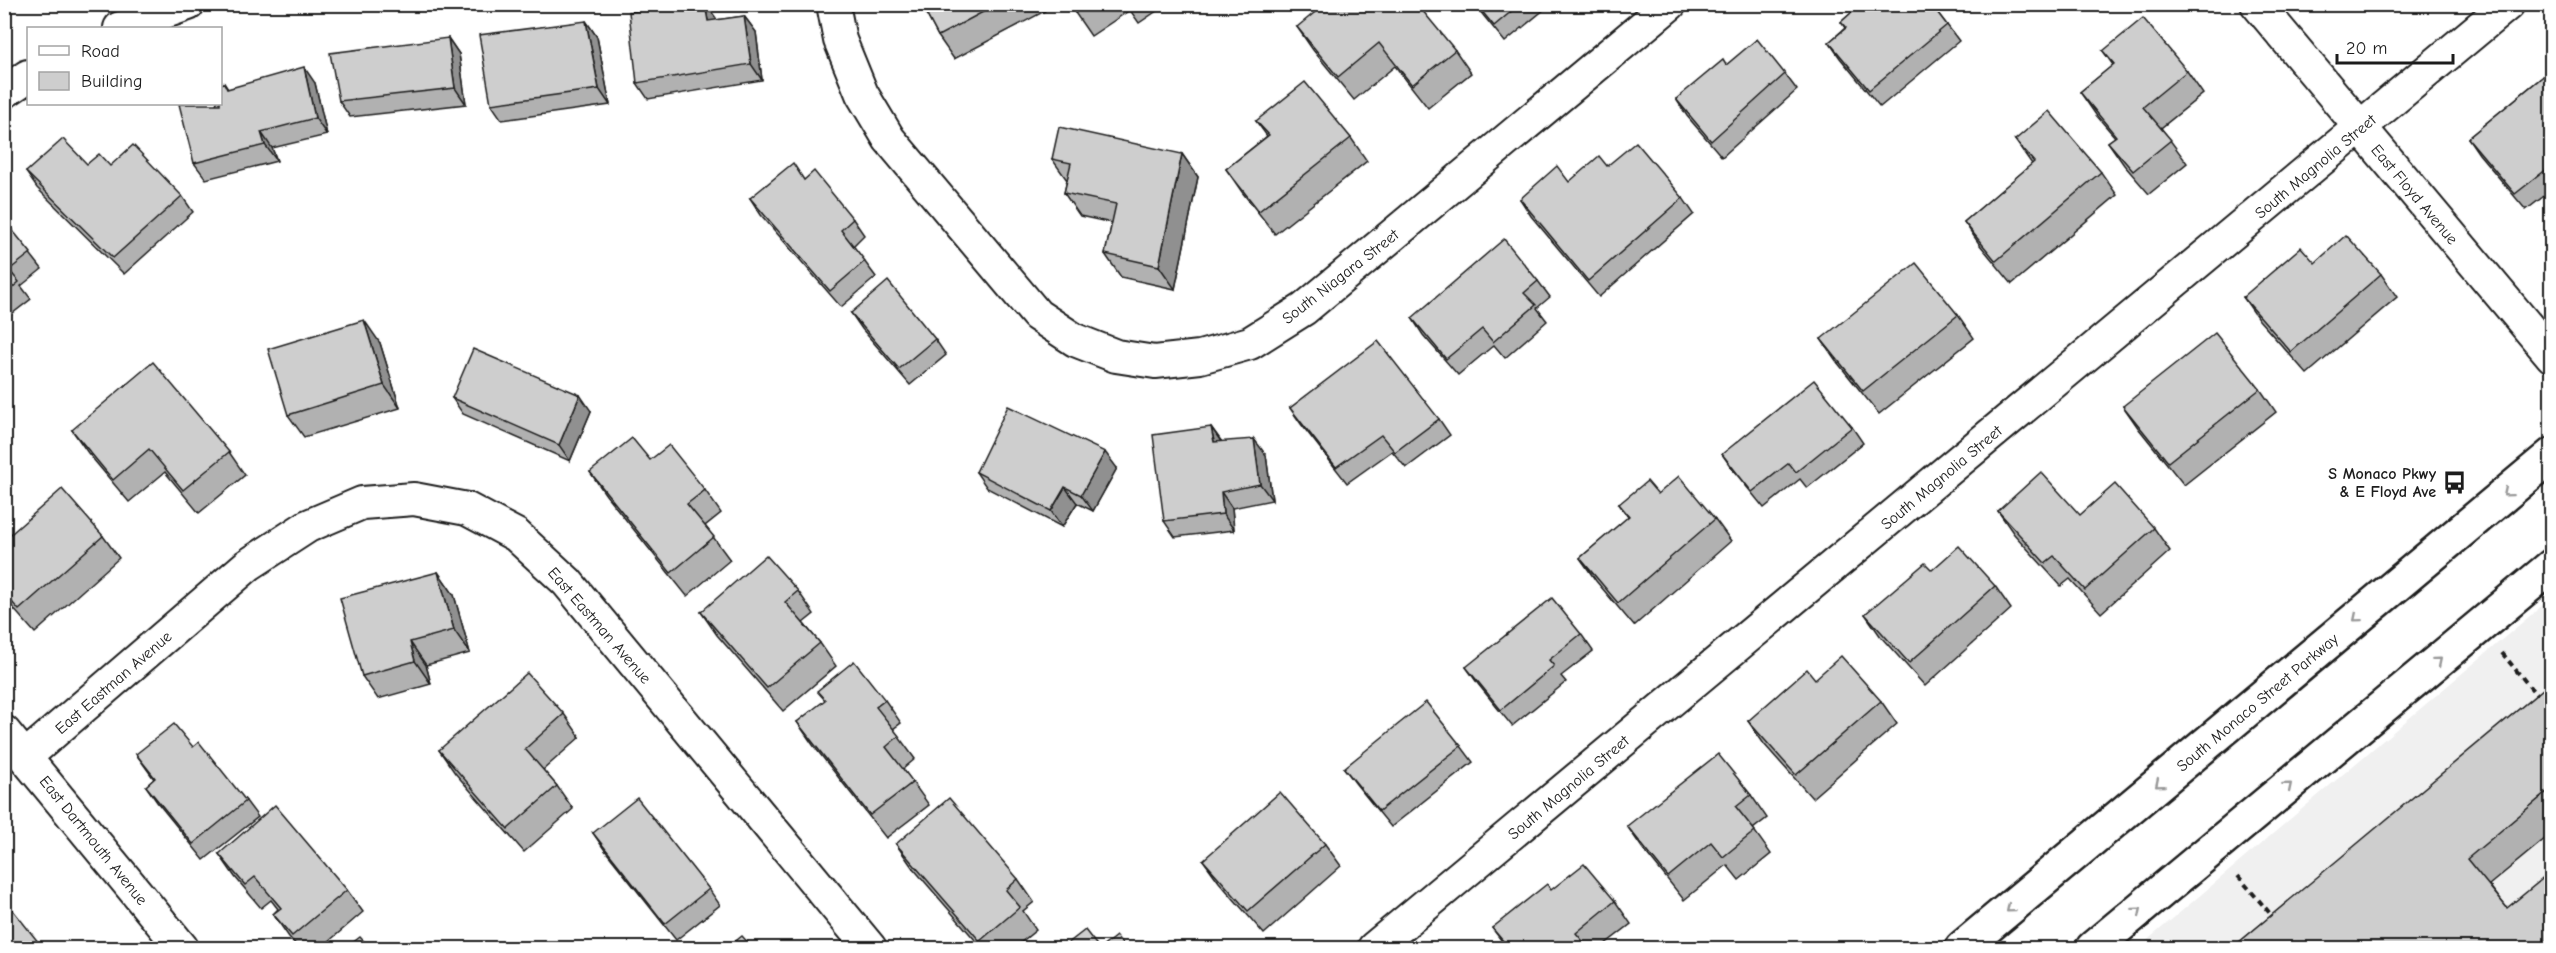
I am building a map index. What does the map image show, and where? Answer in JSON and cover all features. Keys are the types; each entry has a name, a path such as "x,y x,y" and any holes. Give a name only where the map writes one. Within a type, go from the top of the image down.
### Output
{"main road":[{"name":"South Monaco Street Parkway","path":"1962,948 2552,455"},
{"path":"2093,948 2552,566"}],"street":[{"path":"123,27 188,4"},
{"name":"South Niagara Street","path":"833,4 840,40 862,94 889,139 1037,315 1075,340 1116,356 1155,362 1200,357 1250,344 1304,309 1671,4"},
{"name":"East Floyd Avenue","path":"2256,4 2552,356"},
{"name":"South Magnolia Street","path":"1374,948 2508,4"},
{"path":"4,92 27,77"},
{"name":"East Eastman Avenue","path":"25,757 248,566 308,526 362,503 414,499 467,509 516,535 567,582 870,948"},
{"name":"East Dartmouth Avenue","path":"4,732 182,948"}],"path":[{"path":"2502,653 2544,704"},
{"path":"2236,875 2278,923"}],"shaded area":[{"path":"2551,598 2551,948 2138,948"}],"building":[{"path":"687,4 705,4 708,21 744,16 751,64 637,83 629,12"},
{"path":"921,4 998,4 938,36"},
{"path":"1069,4 1088,4 1075,13"},
{"path":"1325,4 1417,4 1455,50 1412,85 1379,43 1338,77 1297,27"},
{"path":"1476,4 1520,4 1494,26"},
{"path":"1861,4 1931,4 1947,25 1869,90 1829,42 1846,28 1841,22"},
{"path":"2143,18 2187,71 2143,107 2171,140 2133,171 2108,142 2116,136 2080,92 2114,64 2103,51"},
{"path":"586,21 599,89 491,104 479,35"},
{"path":"448,38 455,88 339,101 330,53"},
{"path":"1757,39 1785,74 1711,141 1676,99 1723,60 1726,65"},
{"path":"304,67 315,118 261,132 265,145 194,163 179,105 222,105 222,84 224,83 227,89"},
{"path":"2552,69 2552,147 2549,149 2552,151 2552,165 2515,194 2468,138"},
{"path":"1305,82 1351,138 1259,211 1226,169 1269,135 1256,121"},
{"path":"2049,111 2101,172 1996,261 1964,222 2034,162 2015,140"},
{"path":"1059,127 1182,154 1159,266 1105,254 1116,204 1064,193 1071,163 1052,159"},
{"path":"63,139 87,164 99,154 110,166 133,145 182,196 113,258 26,172"},
{"path":"1636,142 1683,198 1588,281 1520,199 1557,166 1569,182 1599,156 1607,166"},
{"path":"793,163 804,180 814,171 853,219 841,230 865,261 830,291 750,198"},
{"path":"4,220 31,253 9,270 19,282 4,295"},
{"path":"2346,235 2381,274 2291,352 2243,297 2301,247 2315,263"},
{"path":"1504,239 1538,281 1524,293 1536,305 1493,342 1482,329 1446,359 1412,318"},
{"path":"1916,263 1958,315 1863,391 1821,339"},
{"path":"888,281 935,339 899,369 851,313"},
{"path":"364,320 384,385 288,415 268,349"},
{"path":"2215,333 2260,389 2168,462 2123,406"},
{"path":"1378,341 1439,419 1395,452 1381,435 1336,467 1290,408"},
{"path":"473,349 580,395 559,445 452,398"},
{"path":"153,362 229,452 183,490 149,449 113,480 72,430"},
{"path":"1814,380 1852,427 1796,472 1789,463 1752,492 1722,454"},
{"path":"1008,406 1105,452 1081,495 1065,487 1051,511 976,472"},
{"path":"1211,427 1214,442 1254,439 1260,484 1221,492 1223,514 1164,521 1153,435"},
{"path":"632,438 650,460 669,445 705,490 687,504 714,537 671,573 590,472"},
{"path":"2041,472 2080,515 2115,484 2154,528 2085,590 2054,556 2045,563 1998,511"},
{"path":"1679,476 1715,519 1618,603 1580,558 1629,516 1619,504 1647,481 1658,494"},
{"path":"62,489 103,536 19,610 4,593 4,540"},
{"path":"1959,546 1995,586 1909,663 1865,614 1925,563 1932,570"},
{"path":"766,555 798,591 785,602 820,643 767,688 701,612"},
{"path":"438,572 454,630 410,642 415,661 362,676 340,598"},
{"path":"1552,598 1581,634 1549,660 1554,666 1501,710 1466,667"},
{"path":"1841,656 1881,701 1796,775 1748,721 1807,669 1815,679"},
{"path":"854,661 885,700 876,707 899,736 886,747 913,782 870,815 797,722 825,700 817,691"},
{"path":"527,673 564,714 525,749 557,786 508,829 439,750"},
{"path":"2549,684 2552,686 2552,788 2467,859 2507,908 2552,871 2552,948 2232,948"},
{"path":"1426,702 1461,746 1379,811 1344,768"},
{"path":"174,724 193,747 199,742 246,801 193,844 146,786 155,778 136,754"},
{"path":"1718,754 1751,795 1736,807 1755,831 1723,857 1711,842 1668,877 1627,826"},
{"path":"1280,792 1325,844 1248,911 1203,860"},
{"path":"637,798 709,889 665,924 593,833"},
{"path":"949,798 1018,879 1006,890 1020,907 980,941 896,844"},
{"path":"275,805 347,890 292,936 273,914 281,908 255,877 245,885 219,854"},
{"path":"1584,864 1615,901 1576,933 1587,946 1584,948 1509,948 1492,928 1547,884 1551,890"},
{"path":"12,909 43,948 4,948 4,915"},
{"path":"1085,930 1099,948 1062,948"},
{"path":"742,936 753,948 727,948"},
{"path":"1116,936 1126,948 1101,948"},
{"path":"360,937 370,948 346,948"}],"place":[{"name":"S Monaco Pkwy & E Floyd Ave","path":"2454,482"}]}
